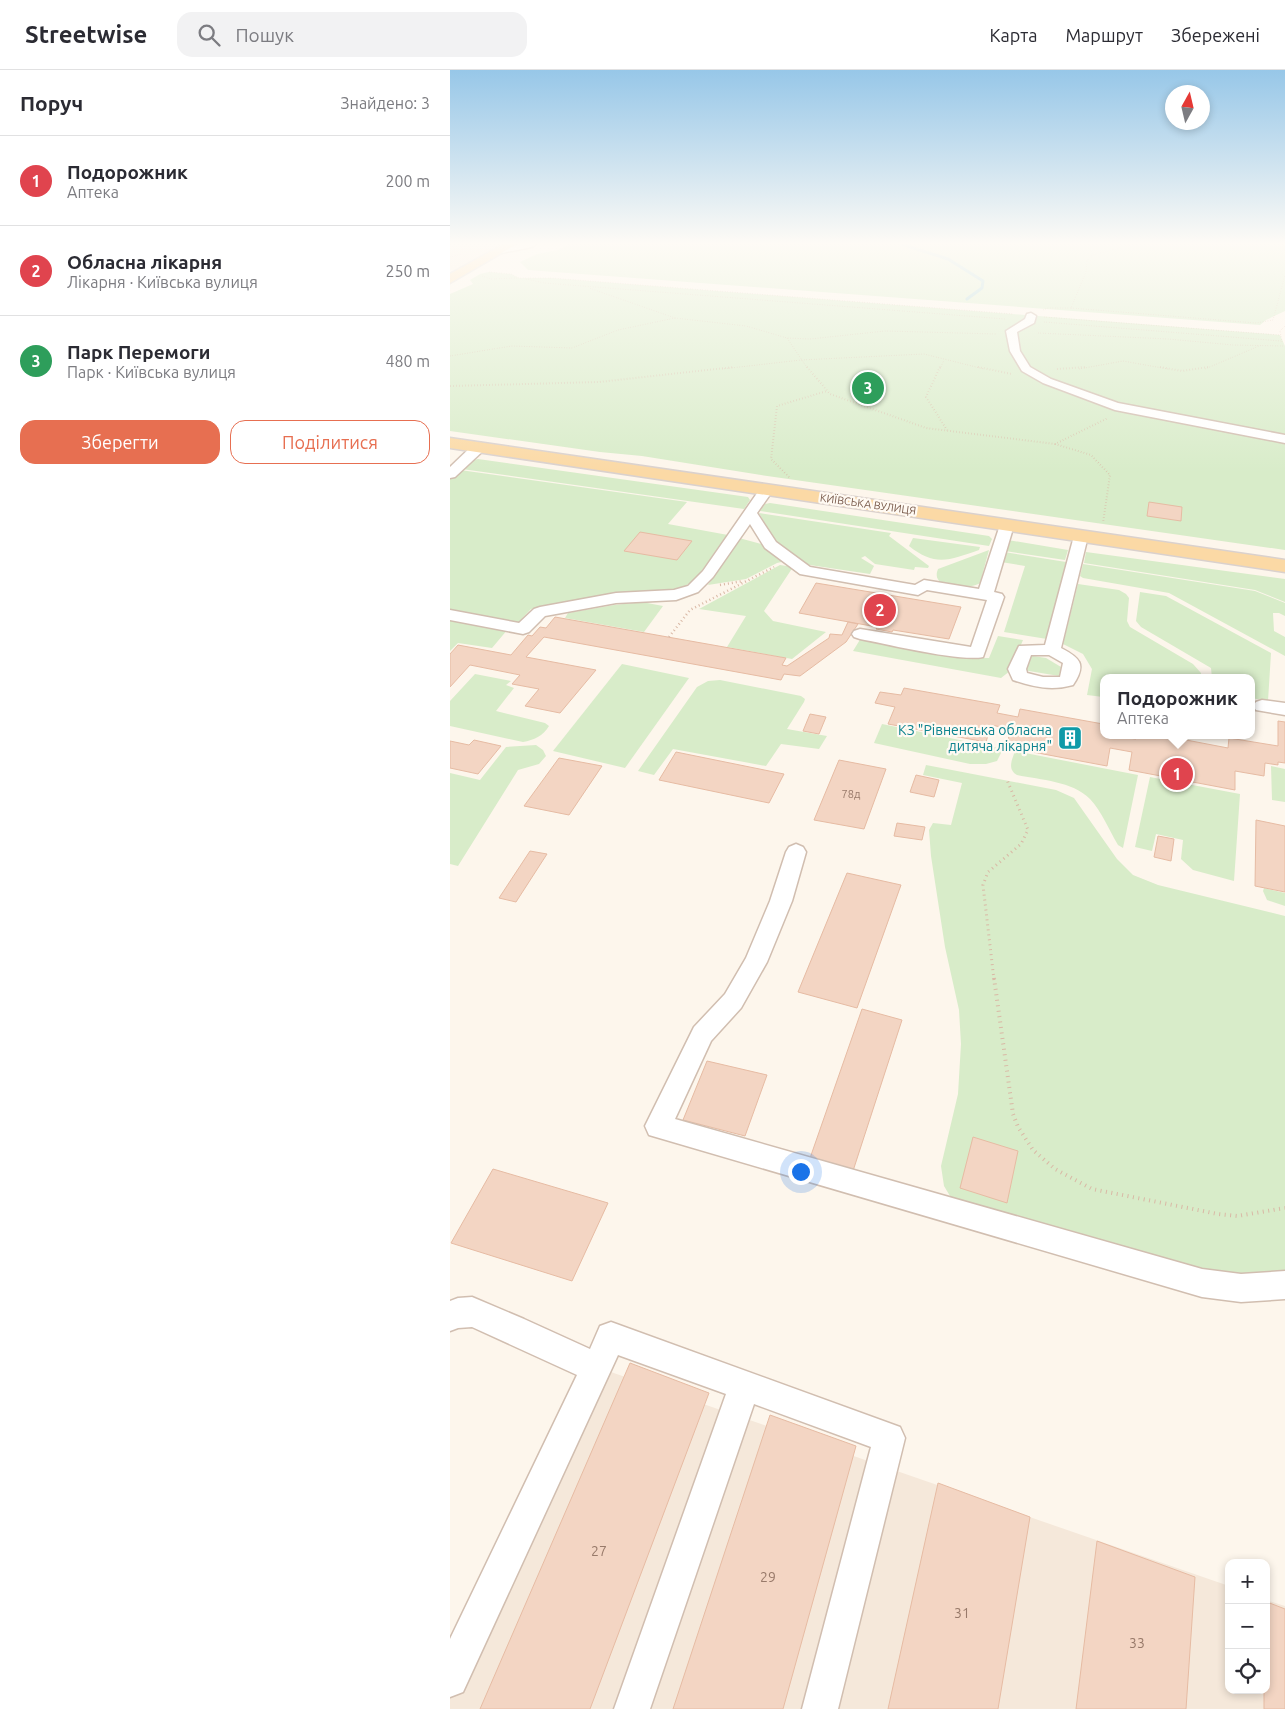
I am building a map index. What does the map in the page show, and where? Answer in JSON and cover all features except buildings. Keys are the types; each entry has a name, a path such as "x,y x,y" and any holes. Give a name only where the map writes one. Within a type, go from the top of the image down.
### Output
{"main road":[{"name":"КИЇВСЬКА ВУЛИЦЯ","path":"450,443 1285,566"}],"street":[{"path":"1028,320 1011,331 1011,335 1015,351 1026,369 1040,378 1098,400 1127,408 1285,439"},
{"path":"450,474 479,447"},
{"path":"450,615 523,629 540,612 616,598 676,595 688,591 698,585 708,574 745,517 767,489"},
{"path":"745,517 770,545 806,571 908,589 918,590 924,585 996,597 977,652 954,651 860,634"},
{"path":"985,595 1007,525"},
{"path":"1052,650 1081,536"},
{"path":"1262,706 1285,709"},
{"path":"796,852 781,901 756,962 733,1001 702,1034 658,1126 1202,1283 1241,1288 1285,1285"},
{"path":"450,1316 458,1313 472,1312 514,1329 596,1368"},
{"path":"450,1679 611,1337 889,1438 820,1709"},
{"path":"632,1709 745,1385"}],"path":[{"path":"450,356 512,346 572,348 618,330 663,320"},
{"path":"697,320 746,326 788,338 810,338 885,331 1011,335 1044,333 1260,346 1285,346 1280,331 1285,326"},
{"path":"1050,320 1285,338"},
{"path":"1050,320 1281,338"},
{"path":"1225,320 1256,323 1269,320"},
{"path":"788,338 801,360 830,394 926,428 1055,444 1091,455 1110,475 1103,523"},
{"path":"1026,369 1076,369 1123,361 1182,370 1204,369 1260,346"},
{"path":"450,386 599,382 801,360 924,354 971,366 1040,378"},
{"path":"944,360 926,397 947,430"},
{"path":"791,479 771,459 777,406 827,390"},
{"path":"1055,444 1127,408"},
{"path":"669,637 690,610 780,564 797,564"},
{"path":"1008,780 1028,830 1022,843 988,871 983,885 989,947 1013,1114 1016,1126 1025,1141 1056,1170 1078,1184 1092,1189 1218,1214 1237,1216 1285,1208"}],"shaded area":[{"path":"582,1362 1225,1585 1225,1694 1270,1694 1270,1601 1285,1606 1285,1709 450,1709 450,1657"}],"green space":[{"path":"450,320 1094,320 1280,335 1285,346 1285,550 761,475 642,456 450,431"},
{"path":"1200,320 1265,320 1260,325"},
{"path":"478,459 748,497 750,500 744,509 462,469 470,461"},
{"path":"460,470 687,502 668,524 728,535 695,580 678,590 531,609 515,626 450,614 450,476"},
{"path":"770,503 989,536 992,539 989,546 760,511 765,504"},
{"path":"759,513 891,533 889,536 929,566 928,568 915,567 914,570 875,564 865,556 861,558 874,566 870,574 803,564 777,544"},
{"path":"739,538 769,546 786,561 777,563 746,579 708,585"},
{"path":"913,538 980,547 979,550 959,557 943,560 935,559 918,553 909,546"},
{"path":"1008,540 1068,550 1065,560 1005,551"},
{"path":"989,550 980,583 968,587 960,587 944,585 939,581 937,576 938,569"},
{"path":"1004,552 1066,562 1047,639 1004,632 1025,566 1001,562"},
{"path":"1086,552 1285,579 1285,602 1255,590 1084,563"},
{"path":"1083,564 1255,591 1285,603 1285,616 1273,613 1274,631 1285,637 1285,656 1169,593 1083,578 1080,576"},
{"path":"780,565 793,567 764,611 773,621 826,632 792,659 727,647 746,616 699,609"},
{"path":"1078,584 1119,590 1129,598 1127,621 1130,627 1193,664 1201,674 1100,674 1100,697 1087,695 1092,669 1083,654 1063,644"},
{"path":"1140,592 1166,596 1271,653 1268,701 1255,699 1255,674 1212,674 1211,668 1141,627 1136,621"},
{"path":"642,602 663,606 644,632 565,618 568,613"},
{"path":"450,618 508,629 492,648 458,643 450,651"},
{"path":"998,636 1023,640 1010,671 1001,678 853,651 861,638 969,658 989,658"},
{"path":"1027,655 1046,658 1061,667 1059,676 1023,670"},
{"path":"622,664 689,678 625,768 553,751"},
{"path":"475,674 511,681 506,685 514,688 496,711 545,723 549,726 547,729 538,737 523,742 450,726 450,701"},
{"path":"720,680 801,696 805,699 804,702 787,729 827,736 819,749 781,744 766,766 673,749 654,775 638,771 697,687 708,681"},
{"path":"882,724 1003,749 997,761 986,764 970,764 874,743"},
{"path":"536,745 543,750 546,756 539,764 518,770 458,866 450,864 450,773 480,780 506,747"},
{"path":"1015,751 1138,775 1123,848 1118,845 1094,804 1083,793 1065,785 1014,773 1011,764"},
{"path":"926,765 1056,790 1074,798 1117,859 1133,875 1158,885 1285,916 1285,1274 1229,1282 956,1206 944,1186 941,1166 958,1094 961,1044 959,1010 945,947 931,856 929,830 933,823 951,825 962,783 923,775"},
{"path":"1271,766 1285,769 1285,802 1272,800"},
{"path":"1150,777 1240,794 1234,881 1193,870 1181,859 1183,840 1156,834 1152,851 1135,847"},
{"path":"1264,888 1285,893 1285,906 1267,900 1263,891"}],"place":[{"name":"Парк Перемоги","path":"868,388"},
{"name":"Обласна лікарня","path":"880,610"},
{"name":"КЗ \"Рівненська обласна дитяча лікарня\"","path":"1070,738"},
{"name":"Подорожник","path":"1177,774"}]}
